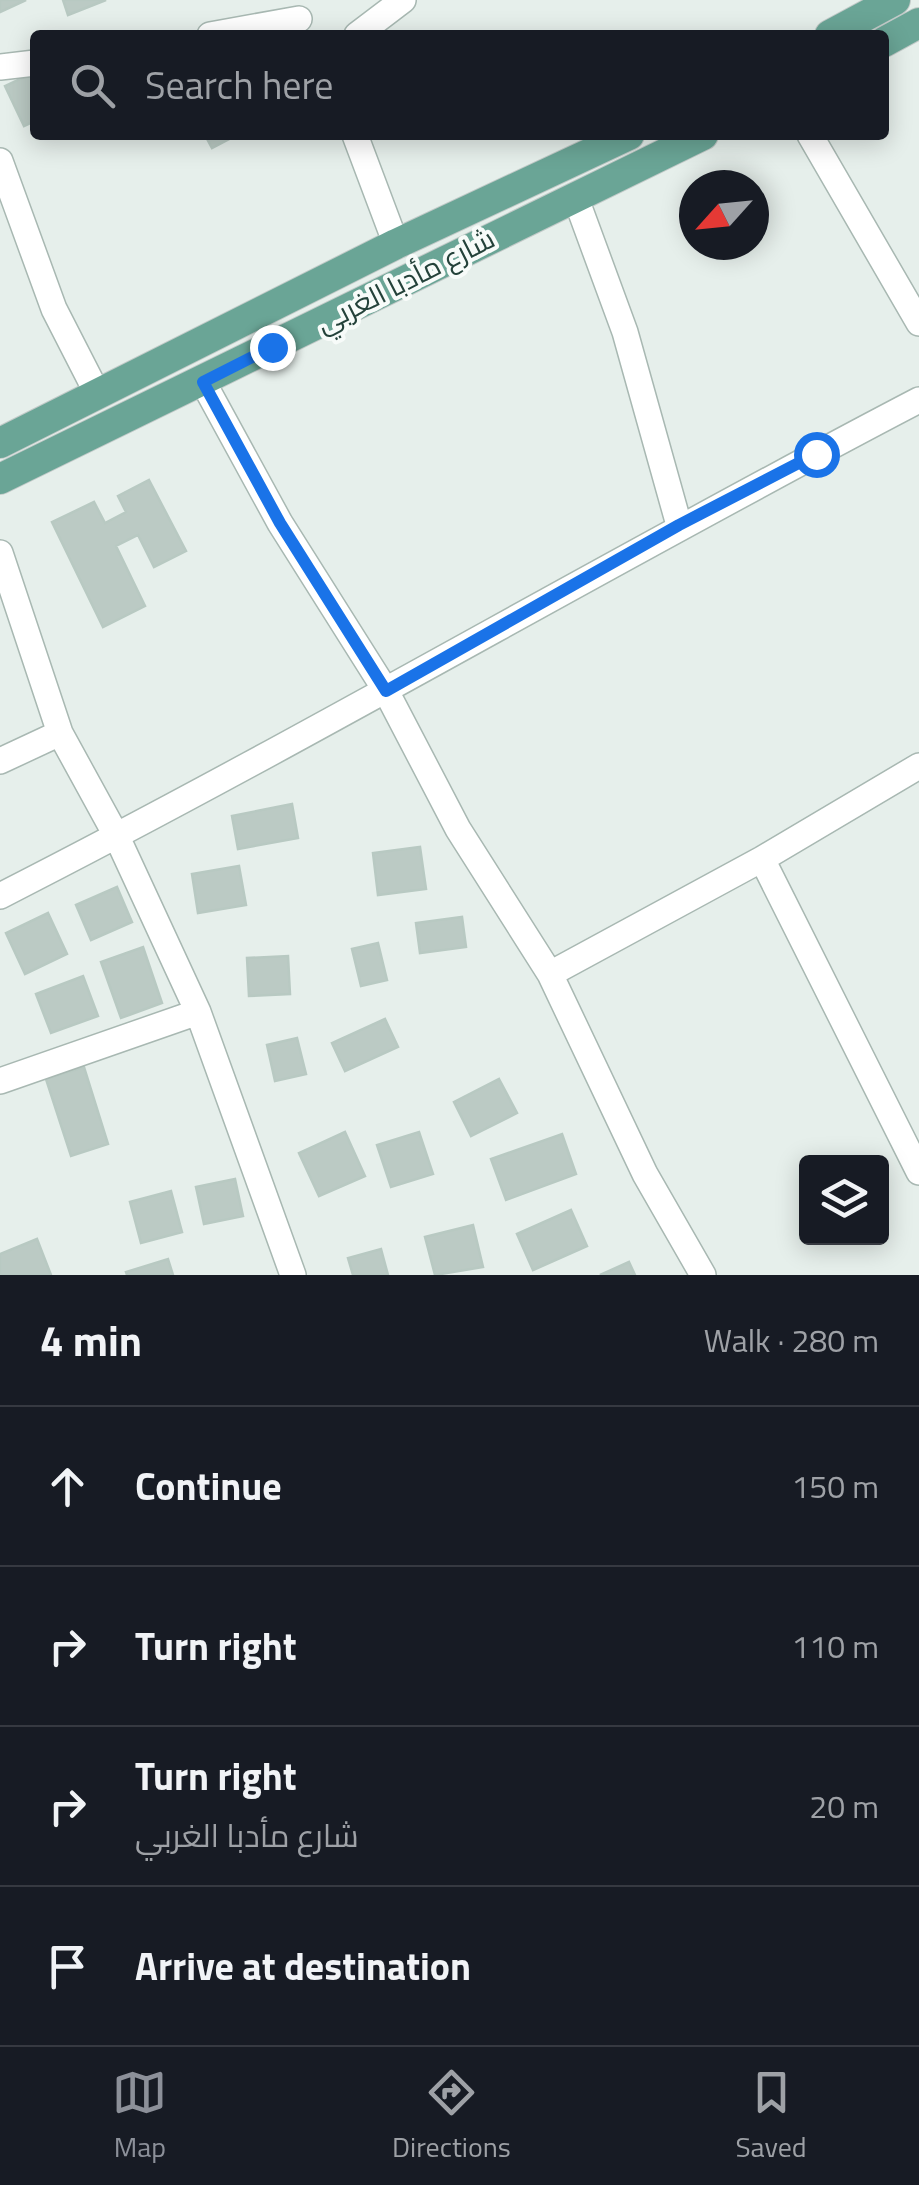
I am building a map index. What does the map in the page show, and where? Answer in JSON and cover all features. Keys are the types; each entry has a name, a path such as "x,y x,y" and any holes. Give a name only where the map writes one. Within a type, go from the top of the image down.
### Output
{"main road":[{"path":"839,30 895,0"},
{"path":"889,39 919,23"},
{"name":"شارع مأدبا الغربي","path":"0,443 396,244 617,140"},
{"name":"شارع مأدبا الغربي","path":"0,480 693,140"}],"street":[{"path":"364,30 403,0"},
{"path":"236,30 300,18"},
{"path":"0,67 30,64"},
{"path":"357,140 396,244"},
{"path":"813,140 919,323"},
{"path":"0,161 54,309 98,395"},
{"path":"575,196 625,332 679,525"},
{"path":"203,382 280,523 386,691 458,829 550,974 645,1174 703,1275"},
{"path":"0,896 386,691 679,525 919,400"},
{"path":"0,554 60,734 117,837 198,1012 293,1275"},
{"path":"0,761 60,734"},
{"path":"550,974 762,859 919,766"},
{"path":"762,859 919,1172"},
{"path":"0,1081 198,1012"}],"building":[{"path":"0,0 26,0 0,12"},
{"path":"63,0 106,0 68,15"},
{"path":"30,74 30,123 24,126 5,86"},
{"path":"208,140 227,140 212,148"},
{"path":"149,480 186,551 154,567 138,535 116,546 145,606 103,627 52,522 94,502 105,523 126,512 118,496"},
{"path":"292,804 298,838 238,849 232,816"},
{"path":"420,847 426,889 378,895 373,853"},
{"path":"239,866 246,905 198,913 192,874"},
{"path":"117,887 132,922 91,940 76,905"},
{"path":"48,913 67,954 25,974 6,933"},
{"path":"462,917 466,947 420,953 416,923"},
{"path":"378,943 387,980 361,986 352,949"},
{"path":"143,947 162,1003 121,1018 101,962"},
{"path":"288,956 290,994 249,996 247,958"},
{"path":"83,976 98,1016 51,1033 36,994"},
{"path":"385,1019 398,1047 345,1071 332,1043"},
{"path":"297,1038 306,1074 275,1081 267,1045"},
{"path":"84,1067 108,1144 71,1156 46,1079"},
{"path":"499,1079 517,1113 471,1136 454,1102"},
{"path":"345,1132 365,1176 319,1196 299,1153"},
{"path":"419,1132 433,1174 391,1187 377,1145"},
{"path":"562,1134 576,1174 506,1200 491,1159"},
{"path":"235,1179 243,1216 204,1224 196,1187"},
{"path":"171,1191 182,1232 141,1243 130,1202"},
{"path":"571,1210 587,1246 533,1270 517,1234"},
{"path":"473,1225 483,1267 435,1275 425,1237"},
{"path":"37,1239 51,1275 0,1275 0,1254"},
{"path":"381,1249 388,1275 353,1275 348,1258"},
{"path":"168,1259 173,1275 127,1275 126,1272"},
{"path":"629,1262 635,1275 600,1275"}],"route":[{"path":"272,347 203,382 280,523 386,691 679,525 816,454"}]}
